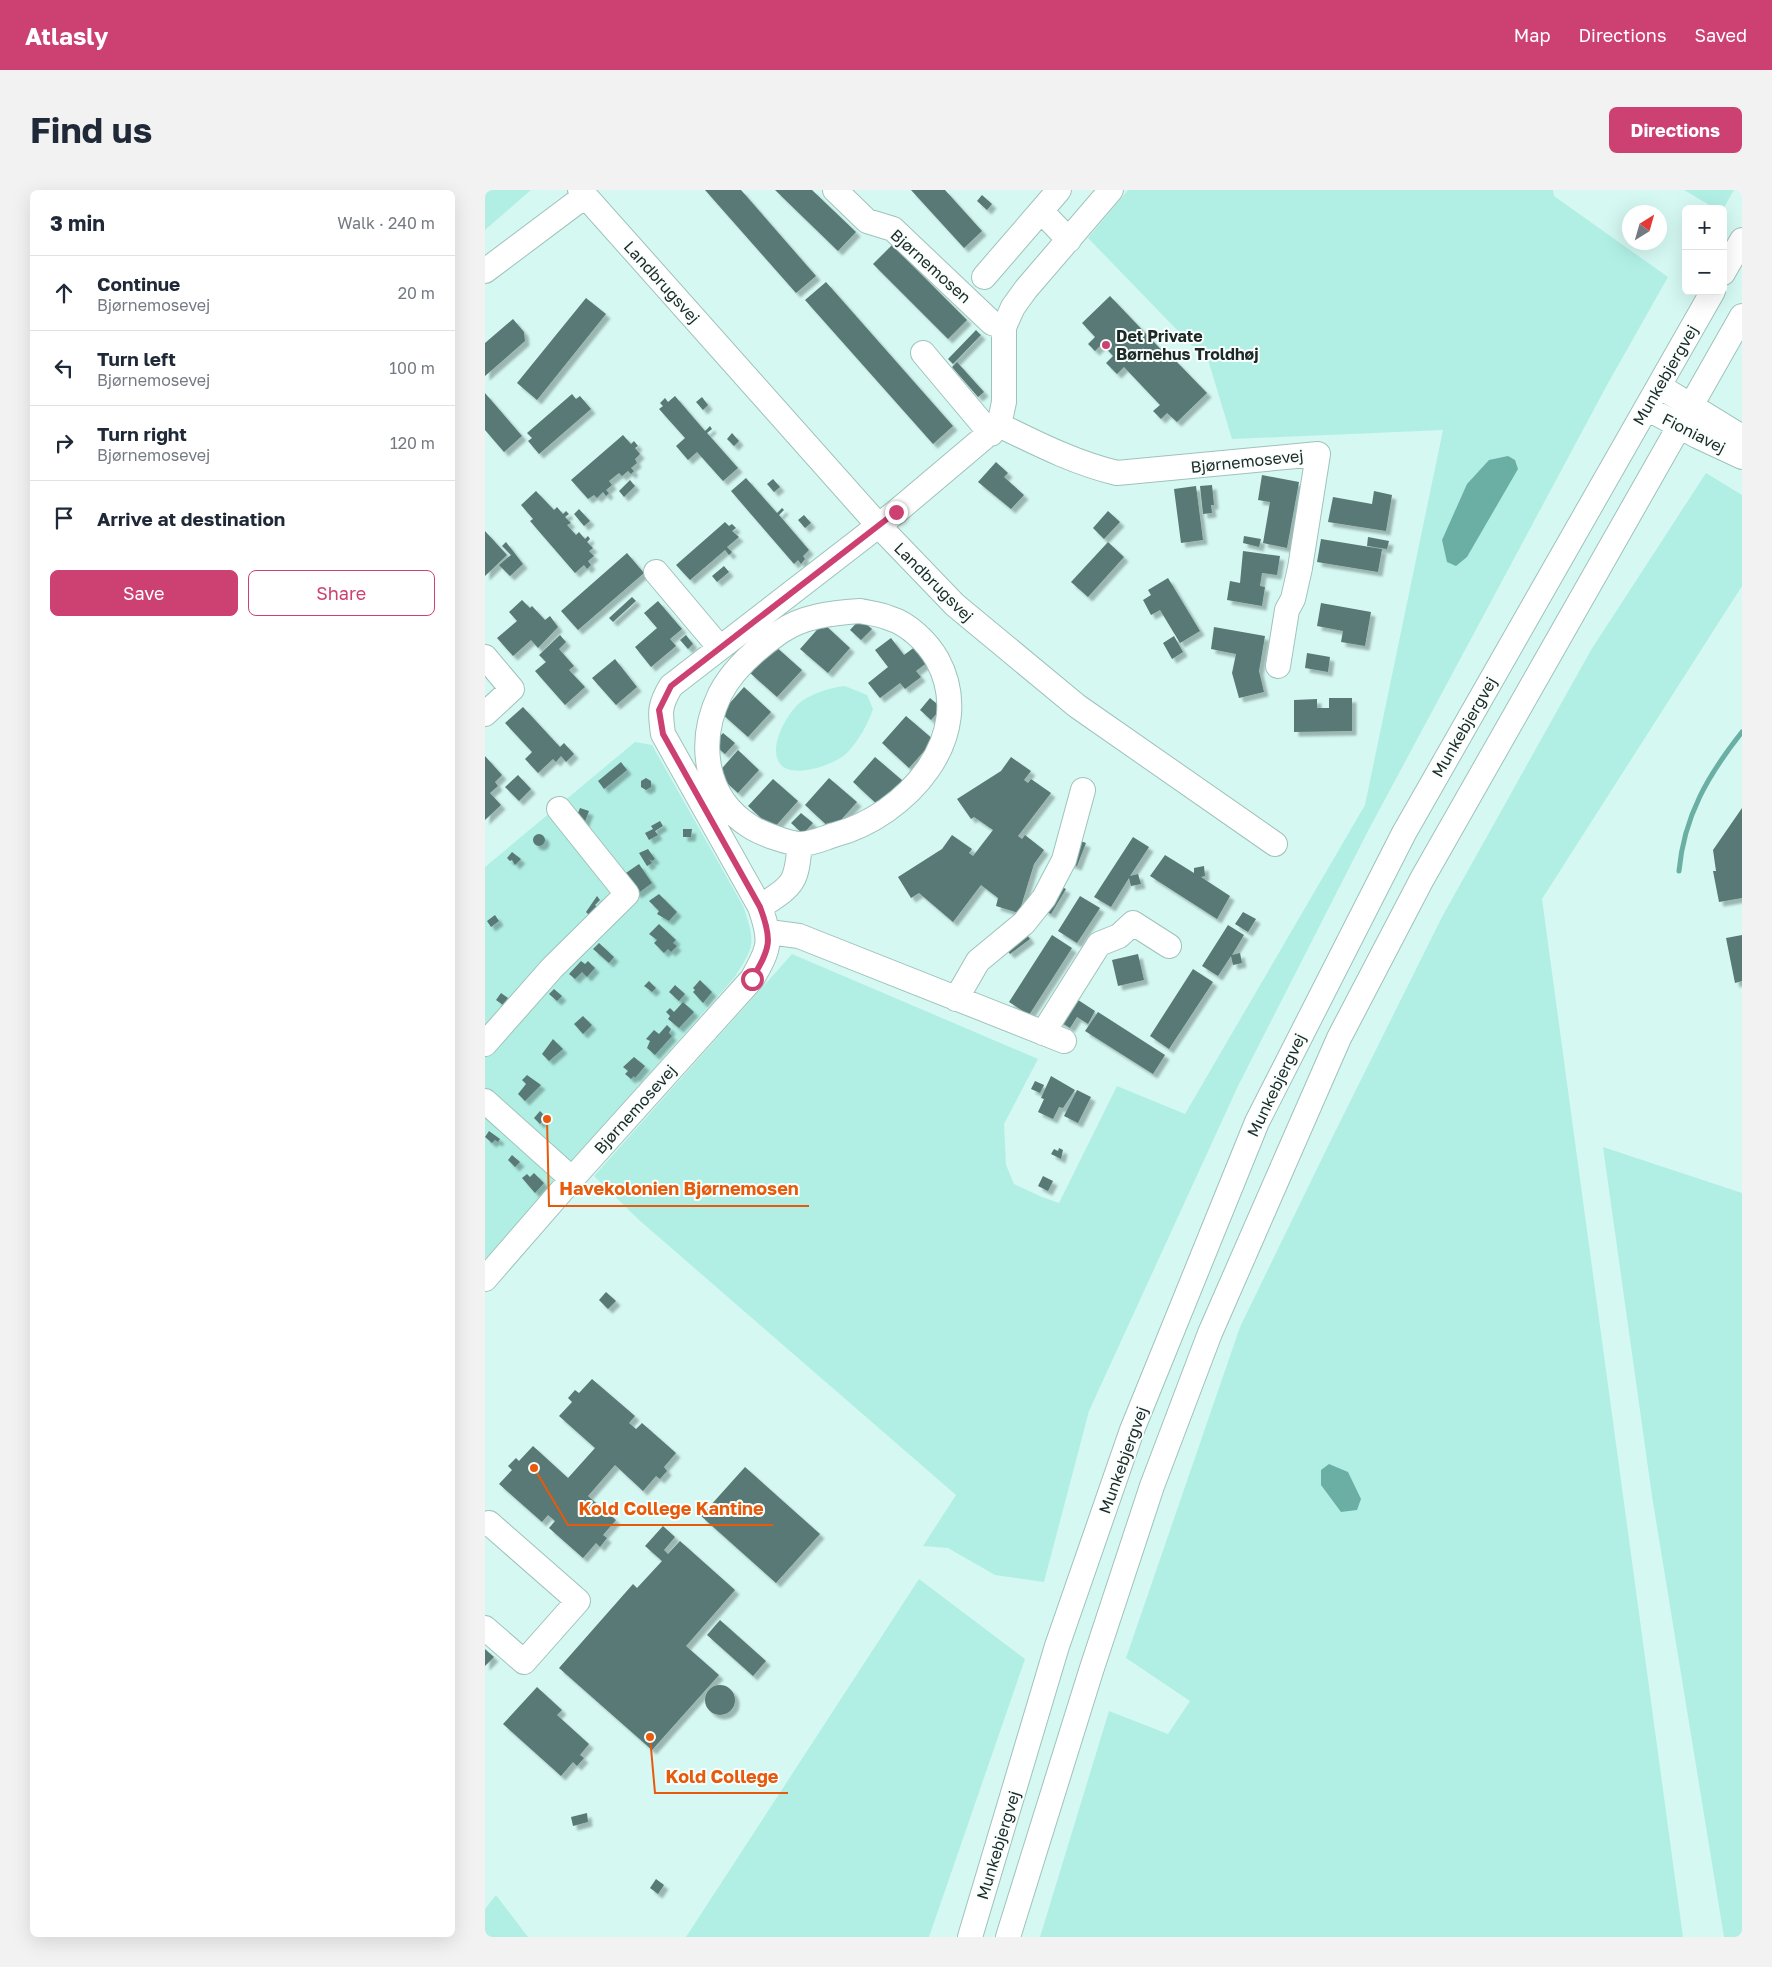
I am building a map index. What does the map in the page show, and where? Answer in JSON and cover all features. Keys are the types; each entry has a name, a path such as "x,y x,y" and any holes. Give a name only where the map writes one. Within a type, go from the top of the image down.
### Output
{"street":[{"name":"Bjørnemosen","path":"835,190 867,221 893,229 993,322 1004,327"},
{"name":"Bjørnemosen","path":"984,277 1059,190"},
{"path":"923,353 995,430 1004,402 1004,327 1013,307 1025,288 1111,190"},
{"name":"Landbrugsvej","path":"485,270 583,193 879,526 955,604 1077,706 1275,844"},
{"path":"1041,212 1069,240"},
{"path":"1727,266 1742,240"},
{"name":"Munkebjergvej","path":"970,1937 1057,1646 1133,1430 1257,1122 1404,833 1711,295"},
{"path":"1008,1937 1091,1671 1152,1486 1210,1334 1339,1038 1422,878 1742,316"},
{"name":"Fioniavej","path":"1659,386 1742,437"},
{"name":"Fioniavej","path":"1647,408 1742,457"},
{"name":"Bjørnemosevej","path":"485,1280 572,1179 752,979 766,956 769,932 760,907 663,734 659,710 671,686 879,526 995,430 1092,467 1117,473 1318,454 1299,568 1293,599 1287,610 1278,666"},
{"path":"657,572 720,648"},
{"path":"860,611 890,618 908,628 929,646 943,672 949,694 946,728 937,756 914,789 887,812 856,829 801,844 758,832 726,808 716,791 709,771 707,743 721,694 735,672 751,655 781,631 805,620 832,613 860,611"},
{"path":"485,657 512,689 485,714"},
{"path":"956,999 977,961 1024,923 1044,898 1064,860 1083,790"},
{"path":"485,1044 552,968 627,894 559,809"},
{"path":"760,907 789,887 797,875 801,844"},
{"path":"769,932 799,936 1054,1037 1099,944 1119,936 1133,923 1169,946"},
{"path":"485,1101 572,1179"},
{"path":"485,1628 524,1662 577,1600 486,1522"}],"shaded area":[{"path":"485,190 531,190 485,230"},
{"path":"1128,190 1553,190 1554,196 1622,244 1622,250 1630,250 1668,277 1607,385 1368,831 1238,1086 1089,1411 1044,1582 995,1575 948,1548 923,1546 956,1495 639,1220 594,1176 792,954 1038,1059 1004,1124 1006,1165 1014,1184 1059,1203 1117,1086 1185,1114 1365,805 1443,430 1232,439 1209,363 1088,238"},
{"path":"1684,190 1734,190 1725,205 1709,205"},
{"path":"1508,456 1515,460 1518,469 1467,557 1456,566 1447,562 1442,540 1467,484 1489,460"},
{"path":"1706,473 1742,495 1742,586 1542,899 1683,1937 1040,1937 1109,1711 1168,1734 1190,1701 1126,1658 1240,1327 1442,917 1591,650"},
{"path":"845,686 867,695 873,709 863,732 848,752 835,761 805,770 795,771 781,765 777,758 777,740 785,721 796,706 812,695 828,689"},
{"path":"635,742 652,745 743,906 750,928 750,951 734,978 485,1259 485,867"},
{"path":"1603,1147 1742,1193 1742,1937 1724,1937 1652,1496"},
{"path":"1329,1464 1348,1472 1361,1499 1357,1510 1341,1512 1321,1485 1321,1470"},
{"path":"919,1579 1025,1659 929,1937 686,1937"},
{"path":"496,1895 528,1937 485,1937 485,1909"}],"building":[{"path":"705,190 741,190 816,276 796,293"},
{"path":"775,190 812,190 856,232 838,251"},
{"path":"911,190 945,190 982,231 964,248"},
{"path":"982,195 992,204 987,210 977,201"},
{"path":"892,245 967,320 948,339 873,264"},
{"path":"826,282 953,426 933,444 805,300"},
{"path":"1110,296 1173,362 1175,360 1207,393 1177,422 1167,413 1161,419 1153,411 1160,405 1124,367 1117,374 1106,363 1113,356 1102,344 1095,351 1088,344 1095,337 1082,323"},
{"path":"586,298 606,314 537,400 517,383"},
{"path":"513,319 524,332 525,341 485,376 485,343"},
{"path":"976,330 981,335 953,364 948,359"},
{"path":"957,362 984,392 978,397 952,367"},
{"path":"485,393 522,436 504,452 485,430"},
{"path":"572,394 576,399 580,396 591,409 539,454 528,441 532,438 527,433"},
{"path":"675,396 705,431 710,426 712,429 707,433 738,468 723,481 697,452 688,460 676,446 685,438 659,409 663,406 660,403 665,398 668,402"},
{"path":"702,397 708,405 703,410 696,402"},
{"path":"732,433 739,441 734,446 727,439"},
{"path":"623,435 631,444 634,441 638,446 635,448 640,454 635,459 637,463 631,468 634,471 631,474 628,471 622,476 619,473 609,481 612,485 606,490 609,493 606,496 603,492 597,498 594,495 588,499 571,480"},
{"path":"996,462 1008,473 1004,477 1024,495 1011,509 978,482"},
{"path":"1262,475 1299,482 1287,548 1263,543 1270,502 1258,500"},
{"path":"746,478 777,513 782,508 784,510 779,515 809,550 803,556 805,559 801,564 798,560 794,564 731,491"},
{"path":"773,479 780,487 774,492 767,484"},
{"path":"630,480 635,486 624,497 619,491"},
{"path":"1212,485 1214,505 1211,505 1212,513 1203,514 1200,486"},
{"path":"1196,486 1203,540 1181,543 1174,489"},
{"path":"536,491 554,510 557,507 563,514 566,511 569,514 565,517 571,523 567,525 576,535 579,532 585,539 588,536 590,539 587,542 593,548 589,551 594,556 588,561 591,565 587,569 584,565 575,573 530,521 533,519 521,505"},
{"path":"1374,491 1392,495 1386,531 1328,522 1333,497 1372,504"},
{"path":"579,509 590,521 584,526 574,514"},
{"path":"1108,511 1120,522 1104,539 1093,528"},
{"path":"804,515 811,523 805,528 798,520"},
{"path":"725,522 729,526 732,524 736,528 732,531 739,537 727,547 732,552 729,555 725,550 690,580 676,565"},
{"path":"485,531 507,555 485,576"},
{"path":"1244,536 1261,539 1259,547 1243,543"},
{"path":"1368,537 1389,541 1387,549 1367,546"},
{"path":"1321,539 1382,549 1378,572 1317,562"},
{"path":"506,542 523,564 510,576 499,565 511,555 502,546"},
{"path":"1108,542 1124,557 1088,597 1071,582"},
{"path":"1243,551 1280,556 1277,575 1262,573 1260,586 1265,587 1262,606 1227,600 1230,581 1240,583"},
{"path":"627,553 644,573 578,630 561,611"},
{"path":"724,566 729,572 717,582 712,576"},
{"path":"1168,578 1200,631 1180,643 1160,610 1151,615 1143,600 1151,595 1148,590"},
{"path":"632,597 636,601 613,622 609,618"},
{"path":"522,600 530,608 532,606 545,620 550,616 558,627 538,648 531,640 513,656 497,638 517,621 509,612"},
{"path":"658,601 682,629 670,639 676,646 651,667 635,647 657,628 644,613"},
{"path":"1321,603 1371,612 1365,646 1341,642 1343,631 1317,626"},
{"path":"860,619 872,629 861,640 850,630"},
{"path":"823,623 850,648 828,673 800,649"},
{"path":"1214,627 1265,636 1259,671 1264,692 1239,698 1232,673 1236,654 1211,649"},
{"path":"560,635 566,642 559,649 574,666 569,670 585,687 565,705 535,671 546,662 539,655"},
{"path":"686,635 693,644 688,649 680,640"},
{"path":"1174,636 1183,652 1172,659 1163,643"},
{"path":"891,638 904,655 916,646 928,662 916,671 921,677 905,689 900,683 880,698 868,683 888,667 875,650"},
{"path":"774,645 802,670 777,697 749,672"},
{"path":"1307,653 1330,657 1328,672 1305,668"},
{"path":"615,659 637,687 616,705 592,678"},
{"path":"744,687 771,712 748,737 721,713"},
{"path":"930,698 942,708 931,720 920,710"},
{"path":"1329,698 1352,698 1352,731 1294,732 1294,700 1317,699 1317,708 1329,708"},
{"path":"523,707 560,747 564,743 574,754 566,762 561,756 556,762 553,759 538,773 525,759 532,752 505,723"},
{"path":"906,716 934,740 909,768 882,743"},
{"path":"723,733 735,743 725,754 713,744"},
{"path":"738,750 759,770 738,793 717,774"},
{"path":"485,756 502,775 495,782 498,786 490,793 501,805 485,820"},
{"path":"875,757 903,781 880,807 853,782"},
{"path":"1011,757 1031,771 1024,780 1028,783 1031,779 1051,793 1018,836 1022,839 1025,835 1044,850 1034,864 1019,913 996,906 998,898 981,885 953,922 919,893 911,898 898,877 942,849 952,835 972,849 969,853 973,856 993,830 974,817 971,819 957,799 1001,771"},
{"path":"621,762 627,770 604,789 598,781"},
{"path":"518,775 531,789 519,801 505,787"},
{"path":"646,778 651,781 651,787 646,790 641,787 641,781"},
{"path":"829,778 857,802 832,830 805,805"},
{"path":"773,779 798,801 773,829 748,806"},
{"path":"580,808 589,811 584,824 575,820"},
{"path":"1742,808 1742,898 1719,902 1713,871 1716,871 1713,850"},
{"path":"801,813 813,823 803,834 791,823"},
{"path":"660,821 663,826 655,831 658,835 649,840 645,833 653,829 651,826"},
{"path":"683,829 692,829 691,837 683,837"},
{"path":"537,834 541,834 545,840 541,846 537,846 533,842 533,838"},
{"path":"1133,837 1149,847 1130,876 1138,874 1141,884 1131,886 1129,878 1111,907 1094,897"},
{"path":"1078,840 1086,843 1077,866 1069,863"},
{"path":"648,849 655,859 652,861 649,859 652,863 647,866 639,853"},
{"path":"512,852 521,859 515,865 512,860 510,861 507,858"},
{"path":"1165,855 1194,873 1194,868 1204,866 1205,876 1201,877 1230,896 1217,919 1150,876"},
{"path":"639,864 652,883 637,894 623,875"},
{"path":"1058,885 1066,889 1051,914 1043,910"},
{"path":"659,894 677,912 669,921 657,914 659,911 649,901"},
{"path":"597,896 600,900 595,905 600,909 592,918 586,912"},
{"path":"1080,896 1100,908 1077,943 1058,931"},
{"path":"1243,912 1256,919 1248,932 1235,924"},
{"path":"495,915 499,921 491,927 487,921"},
{"path":"659,924 676,940 673,943 677,946 671,952 668,949 664,953 654,943 657,940 649,934"},
{"path":"1228,925 1244,935 1232,955 1240,953 1242,963 1233,965 1231,956 1218,976 1202,966"},
{"path":"1025,932 1030,939 1010,954 1005,948"},
{"path":"1052,935 1072,948 1029,1015 1009,1002"},
{"path":"1742,935 1742,981 1735,983 1726,938"},
{"path":"599,943 614,957 609,963 593,949"},
{"path":"1138,954 1144,980 1118,986 1112,960"},
{"path":"581,961 585,964 588,961 595,968 587,977 582,972 575,979 569,974"},
{"path":"1193,969 1213,982 1169,1049 1150,1036"},
{"path":"700,980 712,992 703,1003 693,992 695,990 693,988"},
{"path":"649,981 656,988 652,992 644,986"},
{"path":"675,985 685,994 679,1001 669,992"},
{"path":"554,989 562,996 557,1001 549,994"},
{"path":"501,993 508,998 503,1005 496,1000"},
{"path":"1072,996 1095,1011 1088,1024 1077,1017 1070,1028 1057,1020"},
{"path":"683,1002 694,1012 679,1028 668,1019 670,1016 666,1012 670,1008 674,1012"},
{"path":"1098,1012 1165,1055 1153,1074 1085,1031"},
{"path":"583,1016 592,1025 583,1034 574,1024"},
{"path":"667,1025 671,1029 669,1033 672,1036 655,1055 647,1048 650,1041 646,1039 654,1030 659,1034"},
{"path":"553,1039 563,1049 549,1061 542,1054"},
{"path":"634,1057 645,1066 635,1078 634,1076 631,1079 625,1074 628,1071 623,1067"},
{"path":"527,1075 541,1085 525,1101 518,1094 526,1084 522,1080"},
{"path":"1051,1076 1075,1090 1063,1108 1059,1107 1053,1119 1038,1112 1044,1099 1041,1098"},
{"path":"1035,1081 1044,1085 1040,1093 1031,1089"},
{"path":"1077,1090 1091,1097 1078,1123 1064,1116"},
{"path":"540,1111 546,1117 540,1124 534,1118"},
{"path":"489,1131 500,1139 498,1142 495,1140 492,1143 485,1137"},
{"path":"1059,1148 1063,1150 1061,1159 1051,1154 1054,1149 1058,1151"},
{"path":"512,1155 520,1162 515,1167 508,1160"},
{"path":"534,1173 544,1183 535,1193 522,1178 527,1174 530,1177"},
{"path":"1043,1176 1053,1181 1048,1191 1038,1186"},
{"path":"606,1292 616,1301 608,1309 599,1300"},
{"path":"592,1379 635,1416 629,1423 636,1429 642,1423 676,1453 664,1467 667,1471 660,1479 656,1476 643,1491 615,1465 588,1496 616,1520 603,1535 607,1538 600,1547 596,1543 583,1558 549,1528 555,1521 548,1515 542,1522 499,1484 512,1470 508,1466 516,1458 519,1461 533,1446 568,1478 595,1448 559,1416 572,1402 568,1398 575,1390 579,1393"},
{"path":"745,1467 820,1534 776,1583 701,1516"},
{"path":"663,1526 675,1537 664,1550 668,1554 680,1541 735,1590 686,1646 719,1675 652,1750 559,1668 633,1584 637,1588 662,1561 645,1546"},
{"path":"720,1620 766,1661 753,1676 707,1635"},
{"path":"485,1649 494,1657 485,1666"},
{"path":"720,1685 731,1689 735,1700 731,1711 720,1715 709,1711 705,1700 709,1689"},
{"path":"537,1687 562,1710 557,1715 589,1744 580,1755 584,1758 577,1766 573,1762 561,1776 503,1724"},
{"path":"587,1813 588,1822 573,1826 571,1817"},
{"path":"656,1879 664,1885 658,1894 650,1888"}],"waterway":[{"path":"1679,871 1686,832 1692,814 1708,780 1742,732"}],"place":[{"name":"Det Private Børnehus Troldhøj","path":"1106,345"},
{"name":"Havekolonien Bjørnemosen","path":"547,1119"},
{"name":"Kold College Kantine","path":"534,1468"},
{"name":"Kold College","path":"650,1737"}],"route":[{"path":"752,979 766,956 769,932 760,907 663,734 659,710 671,686 896,512"}]}
